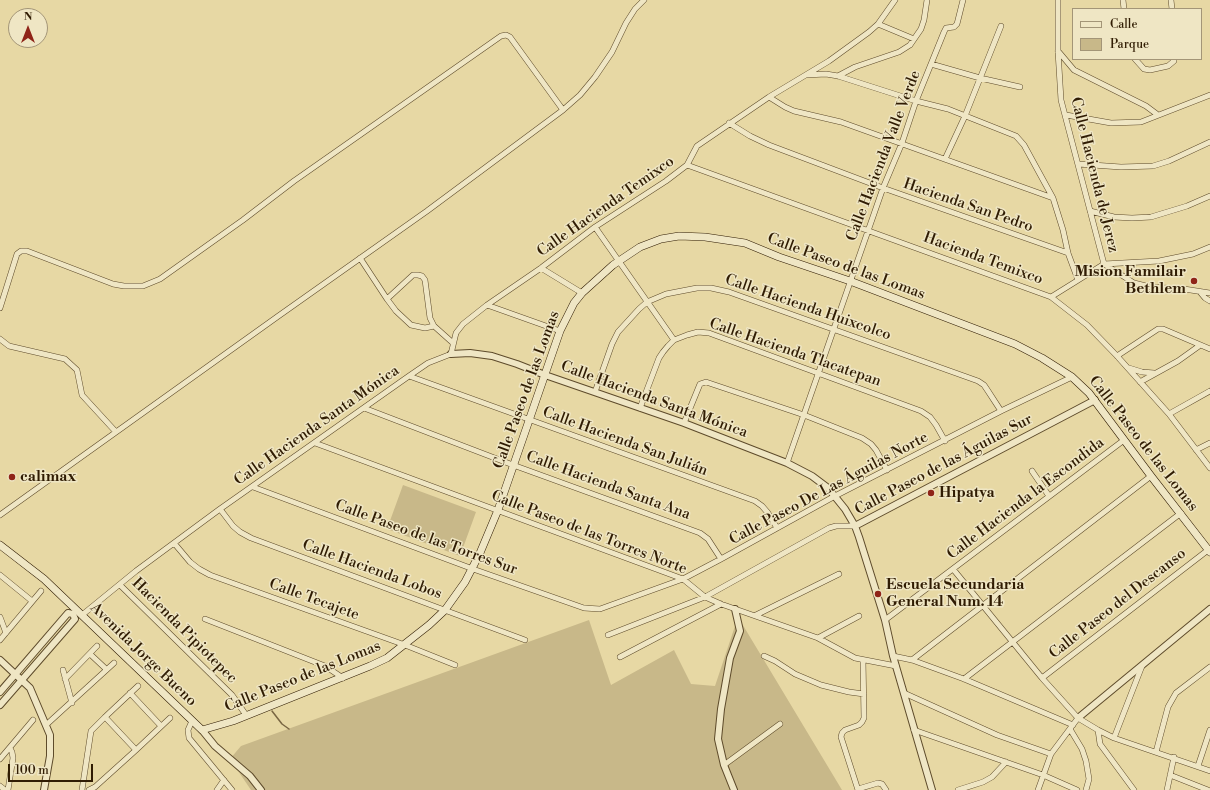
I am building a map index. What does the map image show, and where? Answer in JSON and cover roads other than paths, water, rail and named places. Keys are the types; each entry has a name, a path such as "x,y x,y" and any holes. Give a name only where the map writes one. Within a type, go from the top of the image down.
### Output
{"main road":[{"name":"Calle Paseo de las Lomas","path":"202,730 233,721 343,678 382,661 430,625 444,610 466,582 498,510 560,331 574,303 582,293 612,265 640,248 660,239 679,236 705,236 745,243 779,257 850,281 1016,344 1042,358 1072,377 1089,393 1209,551"},
{"name":"Avenida Jorge Bueno","path":"0,546 44,579 202,730"}],"street":[{"path":"0,515 427,211 563,110 580,95 595,77 612,52 629,18 644,0"},
{"name":"Calle Hacienda Temixco","path":"451,354 456,334 463,324 542,268 595,227 658,186 687,165 697,146 729,123 804,75 829,61 878,24 895,0"},
{"path":"838,76 854,67 899,52 910,45 921,29 927,0"},
{"name":"Calle Hacienda Valle Verde","path":"787,463 882,188 902,143 916,100 946,28 954,27 957,24 963,0"},
{"name":"Calle Hacienda de Jerez","path":"1058,0 1060,88 1104,264 1134,283 1150,287 1184,289 1210,293"},
{"path":"878,24 914,39"},
{"path":"945,159 965,116 1001,26"},
{"path":"0,308 17,254 21,251 27,251 113,284 124,286 143,286 160,279 243,220 294,181 501,36 506,35 510,37 563,110"},
{"path":"1058,51 1074,70 1146,106 1158,115"},
{"path":"1136,60 1144,68 1150,70 1168,66 1174,60"},
{"path":"931,64 980,78 1020,87"},
{"path":"804,75 826,74 838,76 943,107 1016,136 1024,145 1053,198 1063,230 1068,253 1078,280"},
{"path":"1066,115 1111,123 1141,122 1210,95"},
{"path":"769,97 794,111 842,122 1053,198"},
{"name":"Hacienda San Pedro","path":"729,123 750,136 769,145 882,188 1068,253"},
{"path":"1078,164 1121,167 1153,166 1169,161 1210,142"},
{"name":"Hacienda Temixco","path":"687,165 1051,297 1087,325 1117,356 1169,414 1210,468"},
{"path":"1090,211 1114,217 1132,218 1151,216 1187,206 1210,196"},
{"path":"595,227 674,340"},
{"path":"1051,297 1104,264 1159,260 1193,254 1210,247"},
{"path":"360,258 396,311 411,324 425,328 434,326"},
{"path":"542,268 582,293"},
{"path":"387,299 413,275 422,276 425,280 430,318 434,326 453,343"},
{"name":"Calle Hacienda Huixcolco","path":"595,392 612,344 618,332 639,309 647,302 666,294 680,290 711,288 729,292 978,381 984,385 1001,411"},
{"path":"1200,292 1210,301"},
{"path":"488,305 560,331"},
{"path":"1117,356 1158,329 1163,329 1199,346 1210,349"},
{"name":"Calle Hacienda Tlacatepan","path":"640,408 662,352 674,340 698,332 709,334 921,411 930,417 945,441"},
{"path":"0,338 9,346 65,359 77,370 82,395 116,432"},
{"path":"1140,382 1178,361 1199,346"},
{"name":"Calle Hacienda Santa Mónica","path":"82,615 220,509 428,363 451,354 470,353 492,356 684,423 787,463 812,476 828,488 836,496 855,526 885,620 893,656 932,790"},
{"path":"1128,368 1142,372 1155,373"},
{"name":"Calle Hacienda San Julián","path":"409,376 755,501 768,513 777,528"},
{"name":"Calle Paseo De Las Águilas Norte","path":"592,609 600,609 683,578 722,559 836,496 1001,411 1072,377"},
{"path":"684,423 700,384 706,382 804,415 862,438 871,444 887,470"},
{"path":"1169,414 1210,390"},
{"name":"Calle Paseo de las Águilas Sur","path":"608,635 705,597 829,528 836,526 855,526 1095,400"},
{"name":"Calle Hacienda Santa Ana","path":"364,408 513,465 700,533 708,539 722,559"},
{"name":"Calle Hacienda la Escondida","path":"885,620 1124,440"},
{"path":"1196,450 1210,442"},
{"name":"Calle Paseo de las Torres Norte","path":"315,443 683,578 705,597 818,638 842,652 863,660 896,666"},
{"path":"1032,470 1049,496"},
{"path":"912,660 1151,476"},
{"name":"Calle Paseo de las Torres Sur","path":"253,487 473,569 584,608 592,609"},
{"name":"Calle Hacienda Lobos","path":"220,509 233,526 251,538 524,640"},
{"path":"964,679 1181,513"},
{"name":"Calle Tecajete","path":"174,543 190,562 199,570 210,575 405,645 455,665"},
{"name":"Calle Paseo del Descanso","path":"1042,678 1209,551"},
{"path":"954,569 1042,678 1078,718 1114,738 1174,757 1210,771"},
{"path":"756,615 840,574"},
{"path":"0,575 32,601"},
{"name":"Hacienda Pipiotepec","path":"120,585 232,695 246,715"},
{"path":"0,640 41,591"},
{"path":"620,657 721,604"},
{"path":"734,790 724,765 718,739 721,709 730,658 740,630 735,608"},
{"path":"1038,790 1051,754 1078,718 1210,610"},
{"path":"0,692 68,613 73,614 75,619 0,705"},
{"path":"818,638 859,616"},
{"path":"0,618 6,633"},
{"path":"205,620 325,666 343,678"},
{"path":"65,679 97,646"},
{"path":"39,648 46,654"},
{"path":"90,654 106,669"},
{"path":"764,656 795,674 821,685 864,694"},
{"path":"893,656 912,660 964,679 1072,727 1086,761 1089,779 1086,790"},
{"path":"0,660 16,674 32,692 50,734 51,750 44,790"},
{"path":"863,660 864,718 859,725 845,730 841,737 858,790 878,783 882,784 886,790"},
{"path":"46,725 114,662"},
{"path":"1114,738 1142,665"},
{"path":"1156,752 1168,706 1176,693 1210,667"},
{"path":"63,670 72,702"},
{"path":"82,790 91,731 138,686"},
{"path":"130,693 161,726"},
{"path":"904,693 997,735 1051,754"},
{"path":"105,716 136,750"},
{"path":"89,790 95,787 170,718"},
{"path":"0,759 33,720"},
{"path":"192,721 188,730 189,738 232,790"},
{"path":"724,765 780,724"},
{"name":"Avenida Jorge Bueno","path":"202,730 215,746 250,776 261,790"},
{"path":"914,730 1043,775 1077,790"},
{"path":"1098,730 1100,744 1134,790"},
{"path":"1198,766 1210,730"},
{"path":"0,786 6,790 13,758 10,748"},
{"path":"1167,790 1174,757"},
{"path":"958,790 983,782 992,777 1006,762"},
{"path":"1170,775 1208,790"},
{"path":"218,790 224,780"}],"waterway":[{"path":"272,711 282,724 289,729"}],"place":[{"name":"Mision Familair Bethlem","path":"1194,281"},
{"name":"calimax","path":"12,477"},
{"name":"Hipatya","path":"931,493"},
{"name":"Escuela Secundaria General Num. 14","path":"878,594"}]}
